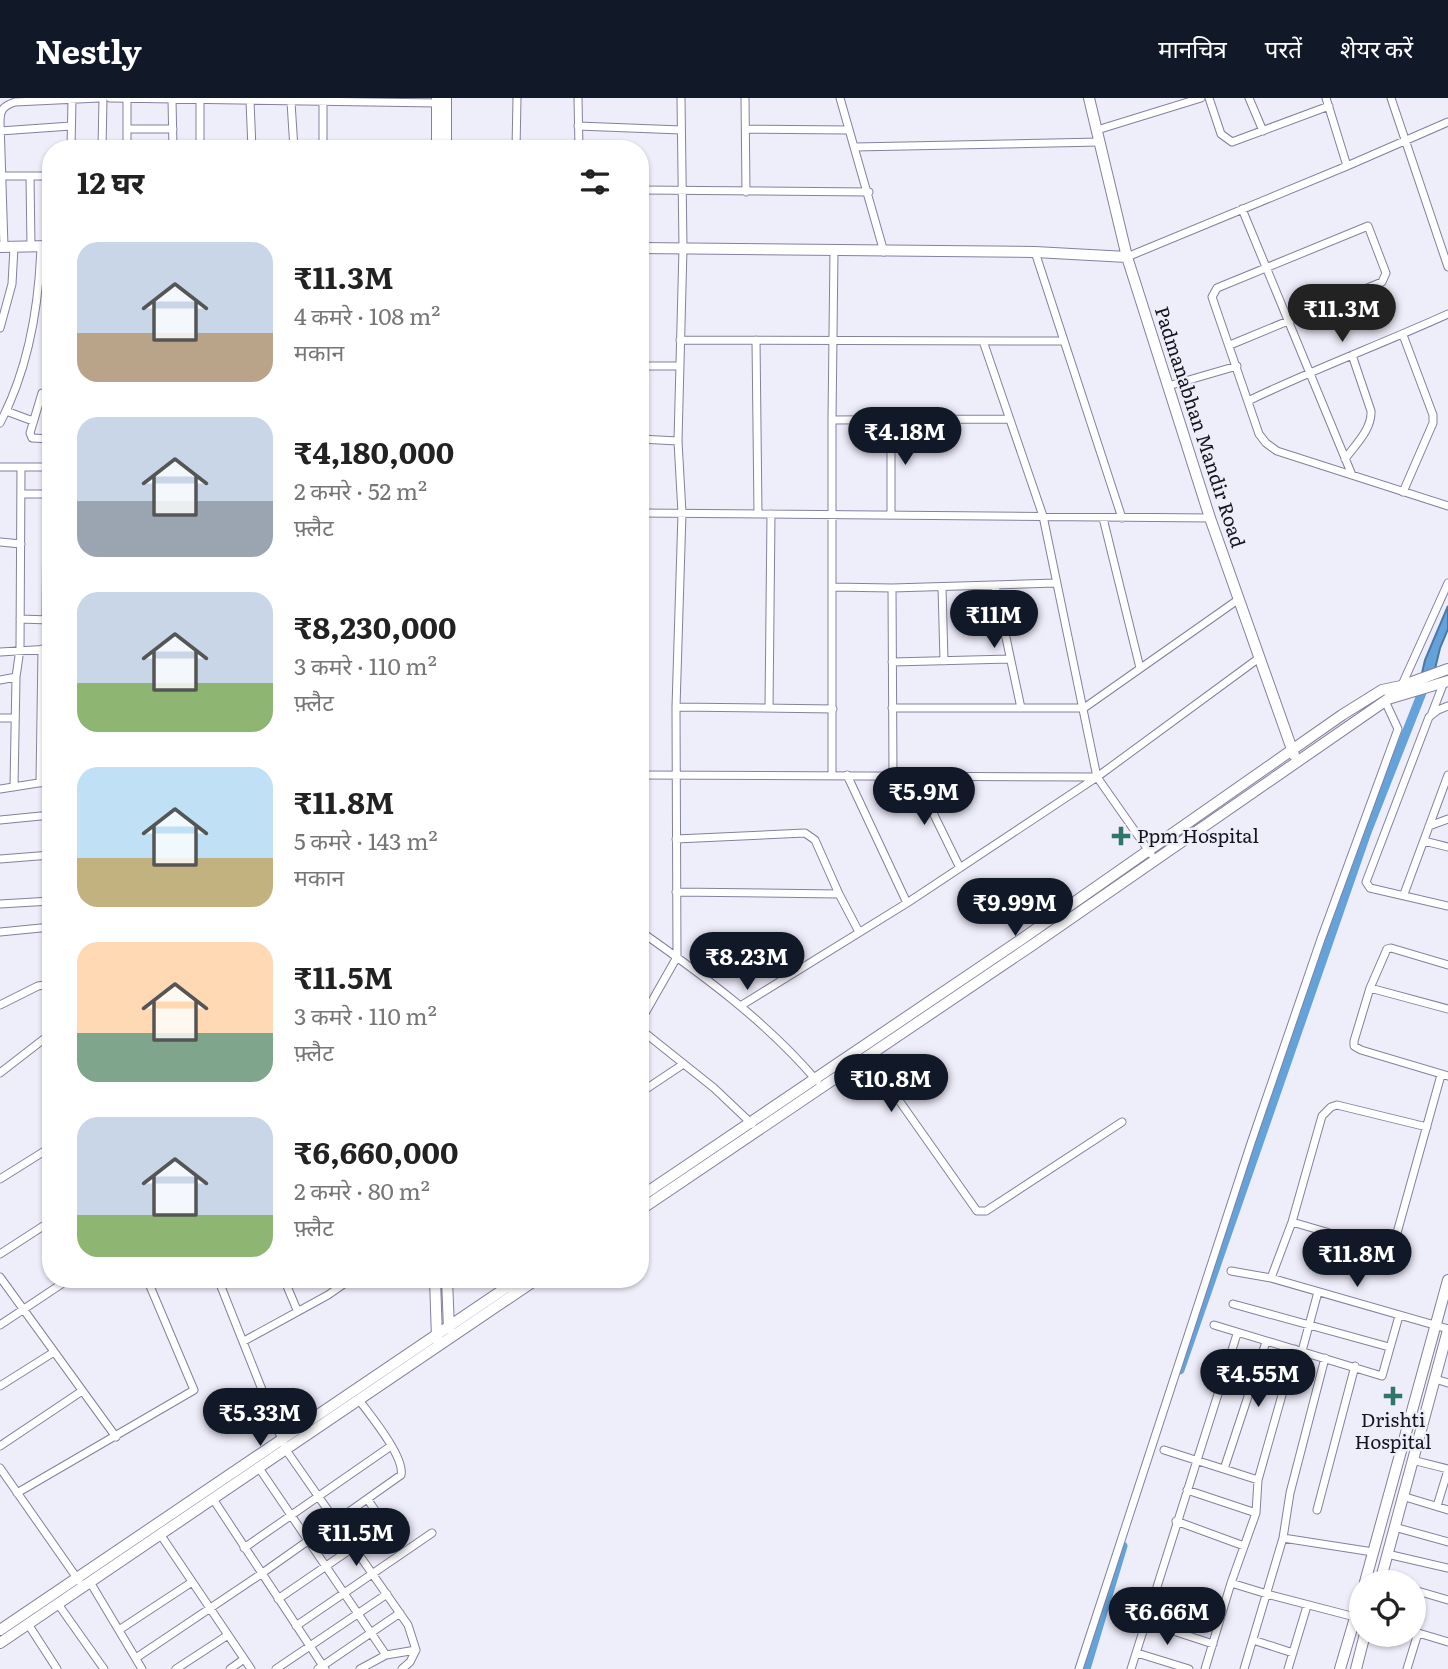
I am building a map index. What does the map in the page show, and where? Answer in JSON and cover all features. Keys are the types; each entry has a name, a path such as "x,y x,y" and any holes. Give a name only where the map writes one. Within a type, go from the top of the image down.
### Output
{"main road":[{"name":"Padmanabhan Mandir Road","path":"1089,98 1127,257 1210,518 1294,756"},
{"path":"438,140 440,100"},
{"path":"440,100 445,140"},
{"path":"6,247 41,246"},
{"path":"649,248 1035,252 1127,257"},
{"path":"1294,756 1417,681 1443,677"},
{"path":"649,1203 754,1127 1152,856 1382,690 1412,692 1443,677"},
{"path":"649,1191 754,1127"},
{"path":"1368,1570 1448,1280"},
{"path":"435,1288 437,1349"},
{"path":"447,1288 449,1340"},
{"path":"0,1643 58,1604 83,1582 284,1445 437,1334 506,1288"},
{"path":"0,1630 160,1534 259,1468 284,1445 437,1349 524,1288"},
{"path":"1385,1570 1401,1496 1448,1329"},
{"path":"1340,1669 1349,1638"},
{"path":"1356,1669 1362,1647"}],"street":[{"path":"0,328 12,284 6,247 0,112 7,104 15,102 101,98 102,140"},
{"path":"110,98 291,102 440,100"},
{"path":"127,98 127,140"},
{"path":"516,140 517,98"},
{"path":"578,98 579,140"},
{"path":"649,1006 677,957 676,707 682,513 678,441 683,248 681,98"},
{"path":"746,98 746,192"},
{"path":"839,98 869,192 884,252"},
{"path":"1097,130 1201,98"},
{"path":"1209,98 1221,134 1232,142 1327,102 1347,166"},
{"path":"1250,98 1263,131"},
{"path":"1391,98 1448,267"},
{"path":"71,140 72,99"},
{"path":"172,99 173,140"},
{"path":"200,99 200,140"},
{"path":"250,101 252,140"},
{"path":"323,101 323,140"},
{"path":"291,102 293,140"},
{"path":"1127,257 1448,122"},
{"path":"0,131 71,126"},
{"path":"578,126 681,130"},
{"path":"127,129 173,129"},
{"path":"746,129 849,130"},
{"path":"855,147 1100,142"},
{"path":"2,176 42,176"},
{"path":"0,423 22,368 40,278 41,246 30,176"},
{"path":"649,190 869,192"},
{"path":"1242,209 1352,475"},
{"path":"1230,345 1385,279 1386,273 1368,226 1214,291 1212,297 1259,434 1266,443 1277,452 1448,506"},
{"path":"832,775 834,251"},
{"path":"1035,252 1122,518"},
{"path":"1248,401 1310,371 1403,335 1448,314"},
{"path":"1403,335 1433,415 1433,423 1403,492"},
{"path":"680,340 1063,341"},
{"path":"757,341 758,514"},
{"path":"983,341 1043,516 1097,777 1152,856"},
{"path":"1345,458 1371,419 1371,411 1352,355"},
{"path":"649,366 679,366"},
{"path":"1168,386 1237,366"},
{"path":"42,393 31,436 42,438"},
{"path":"6,411 33,421"},
{"path":"832,421 1008,419"},
{"path":"891,420 891,514"},
{"path":"649,439 678,441"},
{"path":"0,467 42,467"},
{"path":"14,787 16,677 20,649 21,467"},
{"path":"21,494 42,494"},
{"path":"649,513 1210,518"},
{"path":"769,708 771,514"},
{"path":"1104,518 1140,668"},
{"path":"0,542 21,544"},
{"path":"832,587 1055,583"},
{"path":"1401,690 1448,583"},
{"path":"995,586 1021,708"},
{"path":"942,587 944,661"},
{"path":"892,588 893,775"},
{"path":"892,708 1084,708 1239,599"},
{"path":"20,619 42,620"},
{"path":"0,652 42,649 40,783 0,789"},
{"path":"892,662 1010,659"},
{"path":"742,1006 907,903 1097,777 1259,659"},
{"path":"0,680 16,677"},
{"path":"1443,677 1432,713 1366,878 1370,888 1448,906"},
{"path":"1079,1669 1176,1378 1218,1240 1321,939 1398,729 1385,701"},
{"path":"1432,713 1448,706"},
{"path":"676,707 833,709"},
{"path":"0,718 15,718"},
{"path":"649,775 1097,777"},
{"path":"846,775 907,903"},
{"path":"914,775 960,868"},
{"path":"1404,894 1448,775"},
{"path":"0,820 42,815"},
{"path":"1429,826 1448,819"},
{"path":"676,839 805,832 815,840 859,932"},
{"path":"1424,841 1448,847"},
{"path":"0,859 42,856"},
{"path":"676,892 839,894"},
{"path":"0,904 42,902"},
{"path":"0,932 42,928"},
{"path":"649,937 742,1006 819,1083"},
{"path":"1292,1222 1381,1248 1391,1245 1395,1240 1444,1076 1361,1050 1354,1046 1354,1041 1370,988 1385,951 1391,948 1448,965"},
{"path":"0,1005 42,985"},
{"path":"1370,988 1448,1009"},
{"path":"649,1037 714,1088 754,1127"},
{"path":"0,1073 42,1040"},
{"path":"865,1052 977,1211 986,1211 1122,1122"},
{"path":"649,1087 682,1065"},
{"path":"1271,1278 1292,1222 1322,1116 1331,1107 1337,1105 1427,1127"},
{"path":"0,1179 42,1153"},
{"path":"0,1254 42,1227"},
{"path":"1231,1271 1271,1278 1448,1329"},
{"path":"0,1277 116,1437"},
{"path":"0,1325 56,1288"},
{"path":"17,1493 194,1390 152,1288"},
{"path":"222,1288 284,1445 412,1634 416,1650 410,1662 402,1669"},
{"path":"288,1288 297,1310"},
{"path":"244,1341 335,1288"},
{"path":"1205,1669 1256,1513 1258,1480 1318,1292"},
{"path":"1233,1304 1389,1347"},
{"path":"1214,1325 1382,1376 1399,1316"},
{"path":"1131,1669 1237,1334"},
{"path":"1224,1469 1266,1342"},
{"path":"0,1386 54,1352"},
{"path":"1244,1669 1283,1538 1290,1493 1325,1358"},
{"path":"1317,1510 1355,1366"},
{"path":"1434,1379 1448,1383"},
{"path":"0,1446 82,1391"},
{"path":"136,1658 401,1475 401,1464 391,1446 359,1400"},
{"path":"244,1548 391,1446"},
{"path":"1164,1450 1258,1480"},
{"path":"1412,1460 1448,1470 1437,1506"},
{"path":"0,1468 119,1630 141,1668"},
{"path":"259,1468 386,1655"},
{"path":"1187,1490 1256,1513"},
{"path":"1401,1496 1448,1510"},
{"path":"213,1499 322,1668 400,1613"},
{"path":"278,1599 383,1527 381,1519 368,1500"},
{"path":"1176,1521 1244,1546"},
{"path":"1394,1527 1448,1542"},
{"path":"296,1626 432,1533"},
{"path":"160,1534 251,1669"},
{"path":"1283,1538 1373,1552"},
{"path":"1387,1554 1448,1569"},
{"path":"119,1630 192,1582"},
{"path":"1231,1583 1349,1616"},
{"path":"1156,1591 1222,1613"},
{"path":"276,1669 387,1594"},
{"path":"1426,1594 1448,1600"},
{"path":"58,1604 104,1669"},
{"path":"1288,1669 1307,1605"},
{"path":"1146,1622 1213,1644"},
{"path":"28,1624 57,1669"},
{"path":"176,1669 228,1635"},
{"path":"1426,1636 1448,1642"},
{"path":"1253,1640 1293,1653"},
{"path":"1407,1669 1412,1647"},
{"path":"360,1669 386,1655 416,1650"},
{"path":"1137,1653 1189,1669"},
{"path":"230,1669 244,1660"}],"water":[{"path":"1448,606 1448,629 1435,669 1422,673 1425,660"}],"waterway":[{"path":"1180,1370 1367,832 1425,685"},
{"path":"1086,1669 1123,1546"}],"place":[{"name":"Ppm Hospital","path":"1121,836"},
{"name":"Drishti Hospital","path":"1393,1396"}]}
